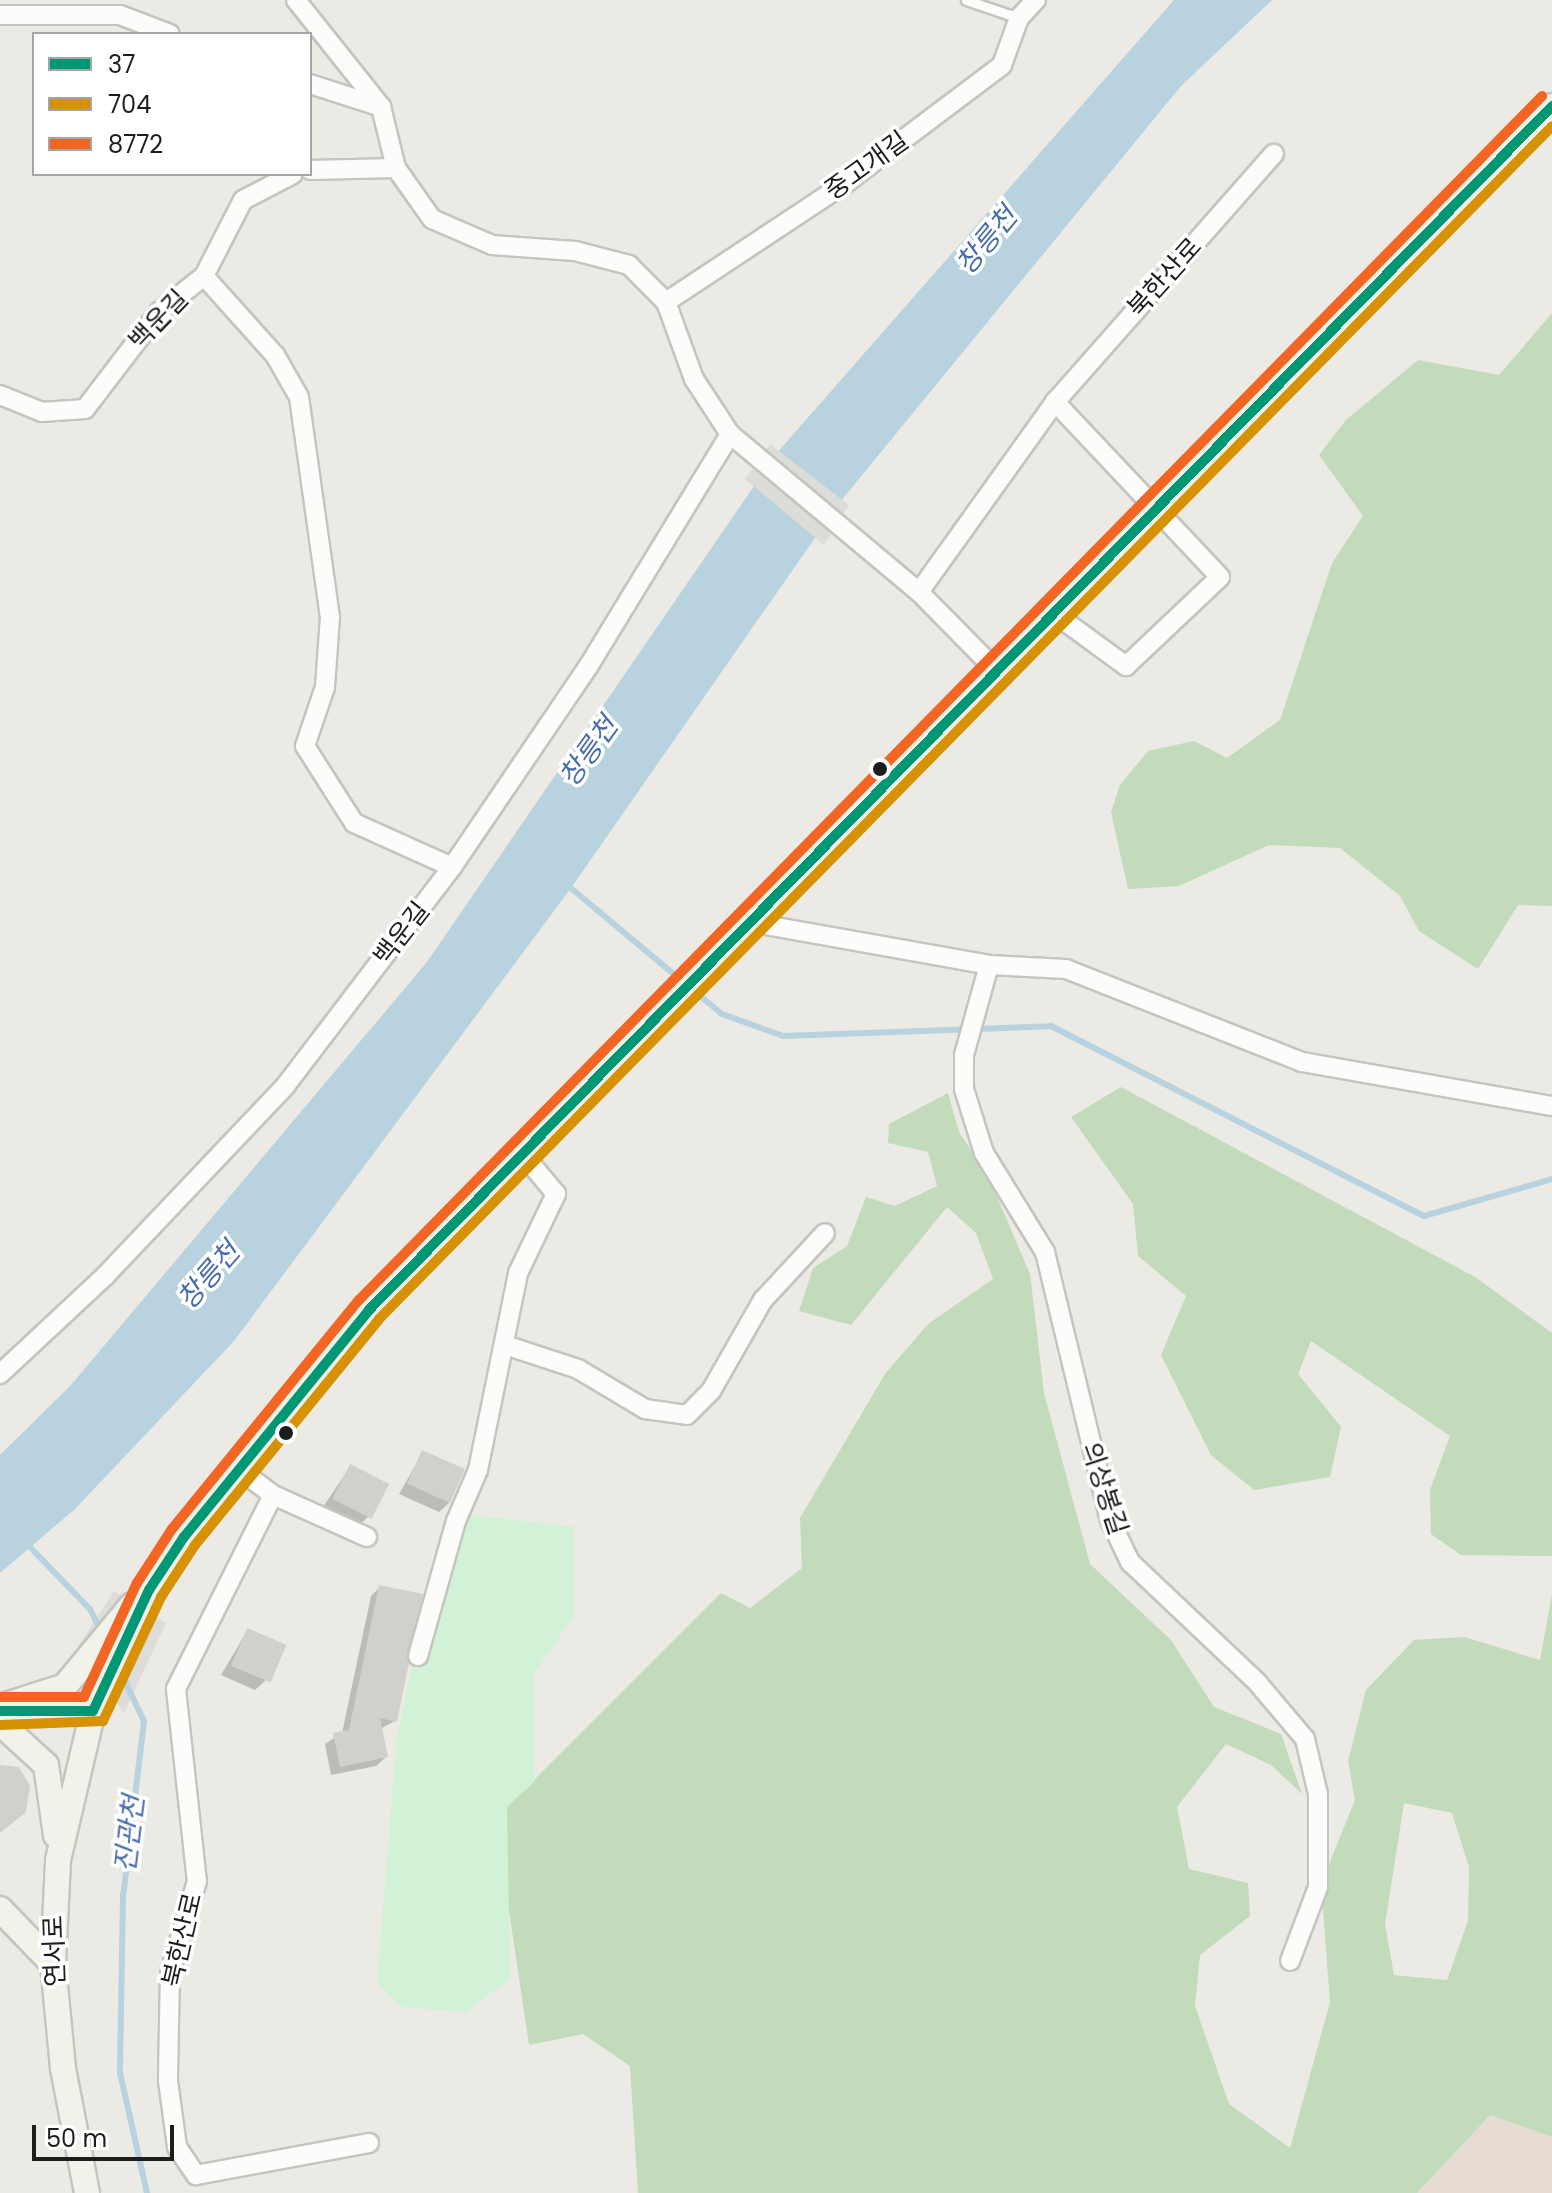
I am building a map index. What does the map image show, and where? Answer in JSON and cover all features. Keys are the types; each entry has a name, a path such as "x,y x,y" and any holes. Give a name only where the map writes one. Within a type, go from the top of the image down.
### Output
{"main road":[{"path":"0,1709 35,1699 83,1672 149,1590 236,1467 369,1310 673,1001 754,923 1155,505 1552,106"},
{"name":"연서로","path":"87,2193 63,2068 53,1964 58,1860 93,1711 149,1590"},
{"path":"0,1709 93,1711"},
{"path":"0,1723 46,1765 58,1860"},
{"path":"0,1909 53,1964"}],"street":[{"path":"296,0 381,107 396,168 432,219 492,245 575,251 629,265 666,302 694,379 730,434 919,592 996,670"},
{"name":"중고개길","path":"666,302 847,182 1002,65 1019,18 1036,0"},
{"path":"0,15 120,15 165,32"},
{"path":"312,85 381,107"},
{"name":"북한산로","path":"919,592 1055,402 1274,154"},
{"path":"312,170 396,168"},
{"name":"백운길","path":"0,395 42,412 85,409 160,311 204,276 243,200 289,176"},
{"path":"204,276 275,355 299,397 330,617 325,687 305,746 354,823 452,867"},
{"path":"1052,612 1126,666 1220,577 1055,402"},
{"name":"백운길","path":"0,1374 95,1287 286,1085 452,867 588,667 730,434"},
{"path":"754,923 989,965 1066,969 1302,1062 1552,1106"},
{"name":"의상봉길","path":"989,965 964,1055 964,1089 984,1153 1045,1252 1110,1520 1130,1562 1256,1681 1305,1739 1318,1794 1318,1887 1290,1961"},
{"path":"418,1656 456,1521 478,1470 518,1273 556,1194 522,1153"},
{"path":"505,1345 578,1369 645,1409 687,1415 711,1391 763,1300 825,1233"},
{"path":"236,1467 273,1495 367,1537"},
{"name":"북한산로","path":"273,1495 176,1689 197,1881 170,1972 168,2081 177,2147 196,2175 369,2143"}],"lane":[{"path":"966,0 1019,18"}],"shaded area":[{"path":"1490,2115 1552,2137 1552,2193 1417,2193"}],"green space":[{"path":"1552,313 1552,906 1518,905 1478,969 1419,931 1400,896 1340,848 1269,845 1179,886 1128,889 1111,812 1120,785 1148,751 1194,741 1227,758 1280,720 1332,563 1363,516 1319,455 1346,420 1418,360 1499,375"},
{"path":"1121,1087 1475,1277 1552,1333 1552,1556 1461,1555 1431,1534 1430,1490 1450,1436 1311,1341 1298,1374 1341,1427 1330,1477 1254,1490 1211,1455 1161,1355 1186,1296 1138,1256 1133,1204 1071,1117"},
{"path":"948,1093 959,1132 989,1178 1030,1274 1044,1393 1090,1564 1171,1640 1214,1707 1281,1734 1302,1794 1271,1765 1226,1744 1177,1807 1189,1869 1248,1883 1250,1916 1200,1955 1195,2006 1229,2104 1290,2148 1330,2002 1321,1884 1355,1800 1348,1761 1366,1690 1414,1640 1464,1637 1540,1660 1552,1595 1552,2137 1490,2115 1417,2193 638,2193 630,2066 583,2034 529,2045 504,1877 507,1807 721,1593 750,1608 802,1568 800,1518 885,1374 928,1324 993,1279 976,1233 947,1207 851,1325 799,1311 813,1268 847,1246 866,1197 895,1206 937,1186 928,1152 888,1143 889,1124","holes":["1404,1803 1452,1813 1469,1867 1468,1921 1447,1980 1394,1975 1385,1924"]},
{"path":"471,1515 574,1527 574,1616 533,1675 535,1781 507,1807 510,1979 466,2012 402,2007 377,1983 397,1736 443,1525"}],"water":[{"name":"창릉천","path":"1174,0 1272,0 1181,86 840,502 571,888 234,1341 75,1509 0,1573 0,1455 71,1385 427,962 776,454"}],"pier":[{"path":"770,444 849,505 824,545 745,479"},
{"path":"114,1591 166,1623 124,1713 79,1645"}],"building":[{"path":"422,1450 465,1469 450,1503 407,1484"},
{"path":"350,1464 389,1484 371,1519 332,1499"},
{"path":"379,1585 423,1594 397,1722 380,1718 388,1757 340,1767 333,1733 349,1730"},
{"path":"247,1628 287,1645 271,1683 231,1666"},
{"path":"0,1765 19,1767 30,1786 26,1812 0,1833"}],"waterway":[{"path":"566,884 683,982"},
{"path":"692,989 722,1014 783,1036 1051,1026 1424,1216 1552,1179"},
{"name":"진관천","path":"26,1543 90,1609 101,1632"},
{"name":"진관천","path":"120,1671 144,1721 123,1896 120,2073 147,2193"}],"transit line":[{"name":"8772","path":"0,1697 84,1697 137,1583 172,1529 359,1300 1542,96"},
{"name":"37","path":"0,1711 93,1711 149,1590 184,1537 369,1310 1552,106"},
{"name":"704","path":"0,1725 103,1721 161,1597 195,1545 379,1319 1552,126"}]}
